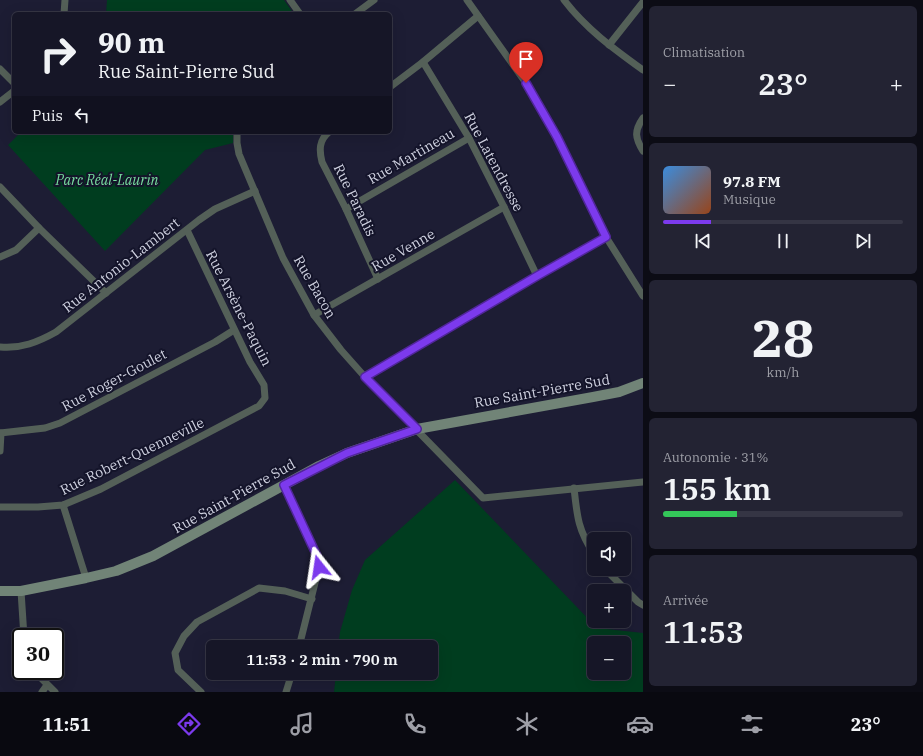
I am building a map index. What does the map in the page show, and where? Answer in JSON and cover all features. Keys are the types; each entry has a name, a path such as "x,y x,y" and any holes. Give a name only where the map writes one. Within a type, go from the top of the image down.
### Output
{"street":[{"path":"64,12 65,0"},
{"path":"290,0 299,12"},
{"path":"358,12 374,0"},
{"path":"467,0 530,90 557,137 606,237 643,296"},
{"path":"564,0 581,21 609,45 643,70"},
{"path":"609,45 643,2"},
{"path":"392,85 423,62 478,16"},
{"name":"Rue Latendresse","path":"423,62 469,138 537,276"},
{"path":"0,69 12,81"},
{"path":"0,102 12,93"},
{"path":"643,118 636,130 638,142 643,151"},
{"name":"Rue Bacon","path":"237,134 239,154 283,258 314,315 341,350 365,377 483,498 574,488"},
{"name":"Rue Paradis","path":"326,134 320,142 320,155 322,162 346,209 378,279"},
{"name":"Rue Martineau","path":"346,209 469,138"},
{"path":"0,187 39,228 106,293"},
{"name":"Rue Antonio-Lambert","path":"0,347 10,348 25,346 56,332 199,220 215,209 255,191"},
{"name":"Rue Venne","path":"314,315 504,207"},
{"path":"0,257 16,250 39,228"},
{"name":"Rue Arsène-Paquin","path":"187,230 234,330 250,362 264,384 265,398"},
{"path":"365,377 606,237"},
{"name":"Rue Roger-Goulet","path":"1,433 45,428 72,418 234,330"},
{"name":"Rue Saint-Pierre Sud","path":"0,591 21,590 116,571 154,556 284,485 347,453 417,429 619,392 643,384"},
{"name":"Rue Robert-Quenneville","path":"0,507 38,507 63,505 100,489 259,406 265,398"},
{"path":"0,450 1,433"},
{"path":"587,542 581,532 577,519 574,488 643,482"},
{"path":"284,485 317,556 319,567 301,640"},
{"path":"63,505 86,578"},
{"path":"612,576 638,602 643,605"},
{"path":"201,692 178,670 175,653 184,636 197,622 259,588 285,590 312,599"},
{"path":"21,590 23,628"},
{"path":"43,680 55,692"},
{"path":"286,692 290,680"},
{"path":"42,692 47,684"}],"green space":[{"path":"107,0 284,0 293,12 106,12"},
{"name":"Parc Réal-Laurin","path":"19,134 233,134 233,143 205,150 105,251 8,145"},
{"path":"455,480 587,618 587,628 643,633 643,692 334,692 335,680 438,680 438,640 339,640 352,590 365,560"}],"route":[{"path":"319,567 317,556 284,485 347,453 384,439 417,429 365,377 606,237 557,137 526,83"}]}
